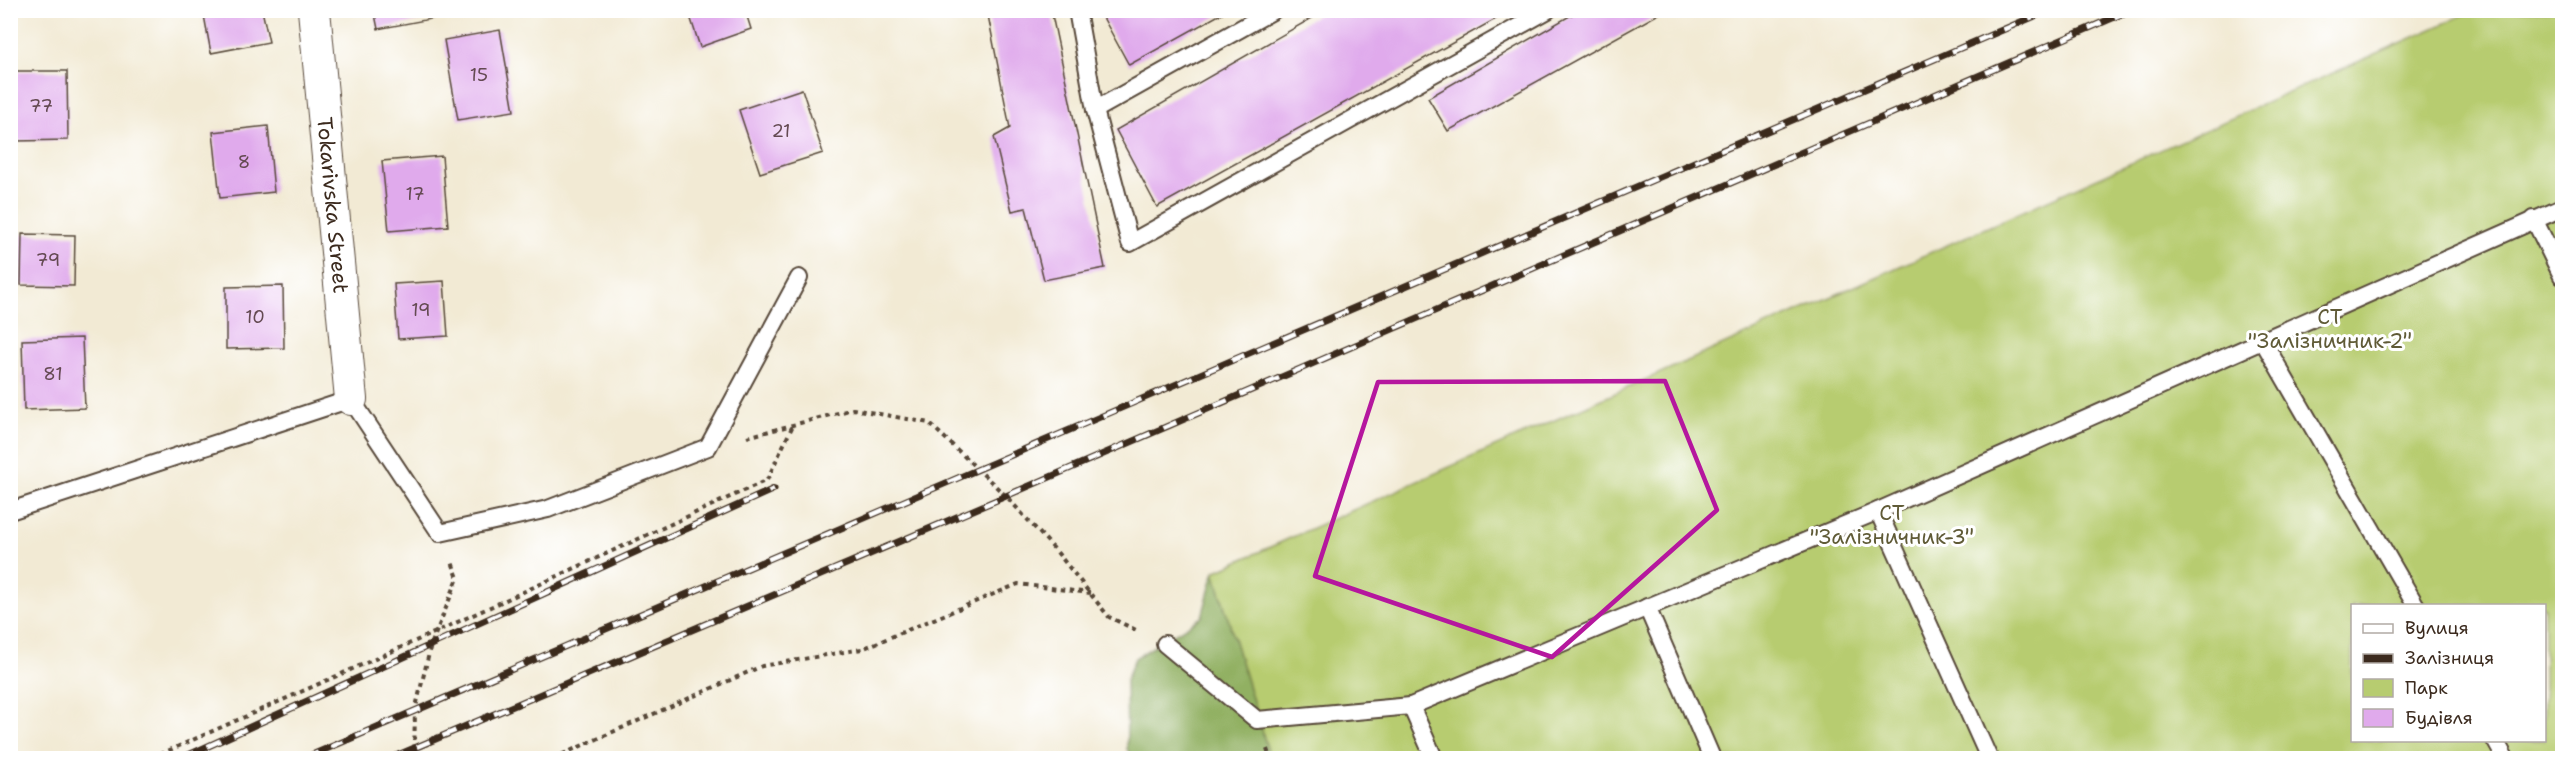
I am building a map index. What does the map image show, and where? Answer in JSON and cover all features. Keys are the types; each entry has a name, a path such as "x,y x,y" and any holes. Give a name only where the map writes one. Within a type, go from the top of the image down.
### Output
{"street":[{"name":"Tokarivska Street","path":"314,10 351,399"}],"lane":[{"path":"1077,10 1095,110 1130,243 1548,10"},
{"path":"1095,110 1274,10"},
{"path":"1165,644 1257,720 1411,706 1878,511 2562,208"},
{"path":"2534,219 2562,276"},
{"path":"10,511 351,399 441,533 548,509 708,447 799,278"},
{"path":"2263,340 2415,604"},
{"path":"1878,511 1989,759"},
{"path":"1647,607 1712,759"},
{"path":"1411,706 1434,759"},
{"path":"2495,742 2505,759"}],"path":[{"path":"708,447 853,408 929,423 1006,496 1056,551 1109,617 1165,644"},
{"path":"152,759 767,480 793,425"},
{"path":"414,759 415,711 431,645 458,578 441,533"},
{"path":"554,759 762,666 862,650 1018,584 1090,593"}],"highlighted area":[{"path":"1665,381 1717,510 1552,657 1315,576 1378,382"}],"green space":[{"path":"2472,11 2562,11 2562,758 1270,758 1214,572"},
{"path":"1214,572 1270,758 1133,758 1127,749 1126,680 1135,658 1202,617"}],"building":[{"path":"203,10 262,10 269,42 211,53"},
{"path":"374,10 457,10 457,14 378,29"},
{"path":"688,10 745,10 751,29 700,47"},
{"path":"987,10 1051,10 1105,268 1044,280 1026,208 1012,211 994,137 1010,128"},
{"path":"1099,10 1228,10 1129,65"},
{"path":"1326,10 1512,10 1157,207 1116,130"},
{"path":"1580,10 1666,10 1448,131 1428,98"},
{"path":"500,30 514,111 458,120 444,40"},
{"path":"15,71 67,71 68,140 16,141"},
{"path":"802,89 823,153 760,173 739,110"},
{"path":"268,126 274,192 220,198 213,132"},
{"path":"442,156 448,226 389,231 382,161"},
{"path":"22,234 75,235 74,286 21,285"},
{"path":"444,281 448,336 398,339 394,284"},
{"path":"283,286 284,348 226,349 226,287"},
{"path":"82,338 85,408 24,410 22,340"}],"railway":[{"path":"305,758 2049,10"},
{"path":"391,758 1006,496 2131,10"},
{"path":"182,758 774,489"}],"park label":[{"name":"СТ \"Залізничник-2\"","path":"2330,329"},
{"name":"СТ \"Залізничник-3\"","path":"1892,525"}]}
